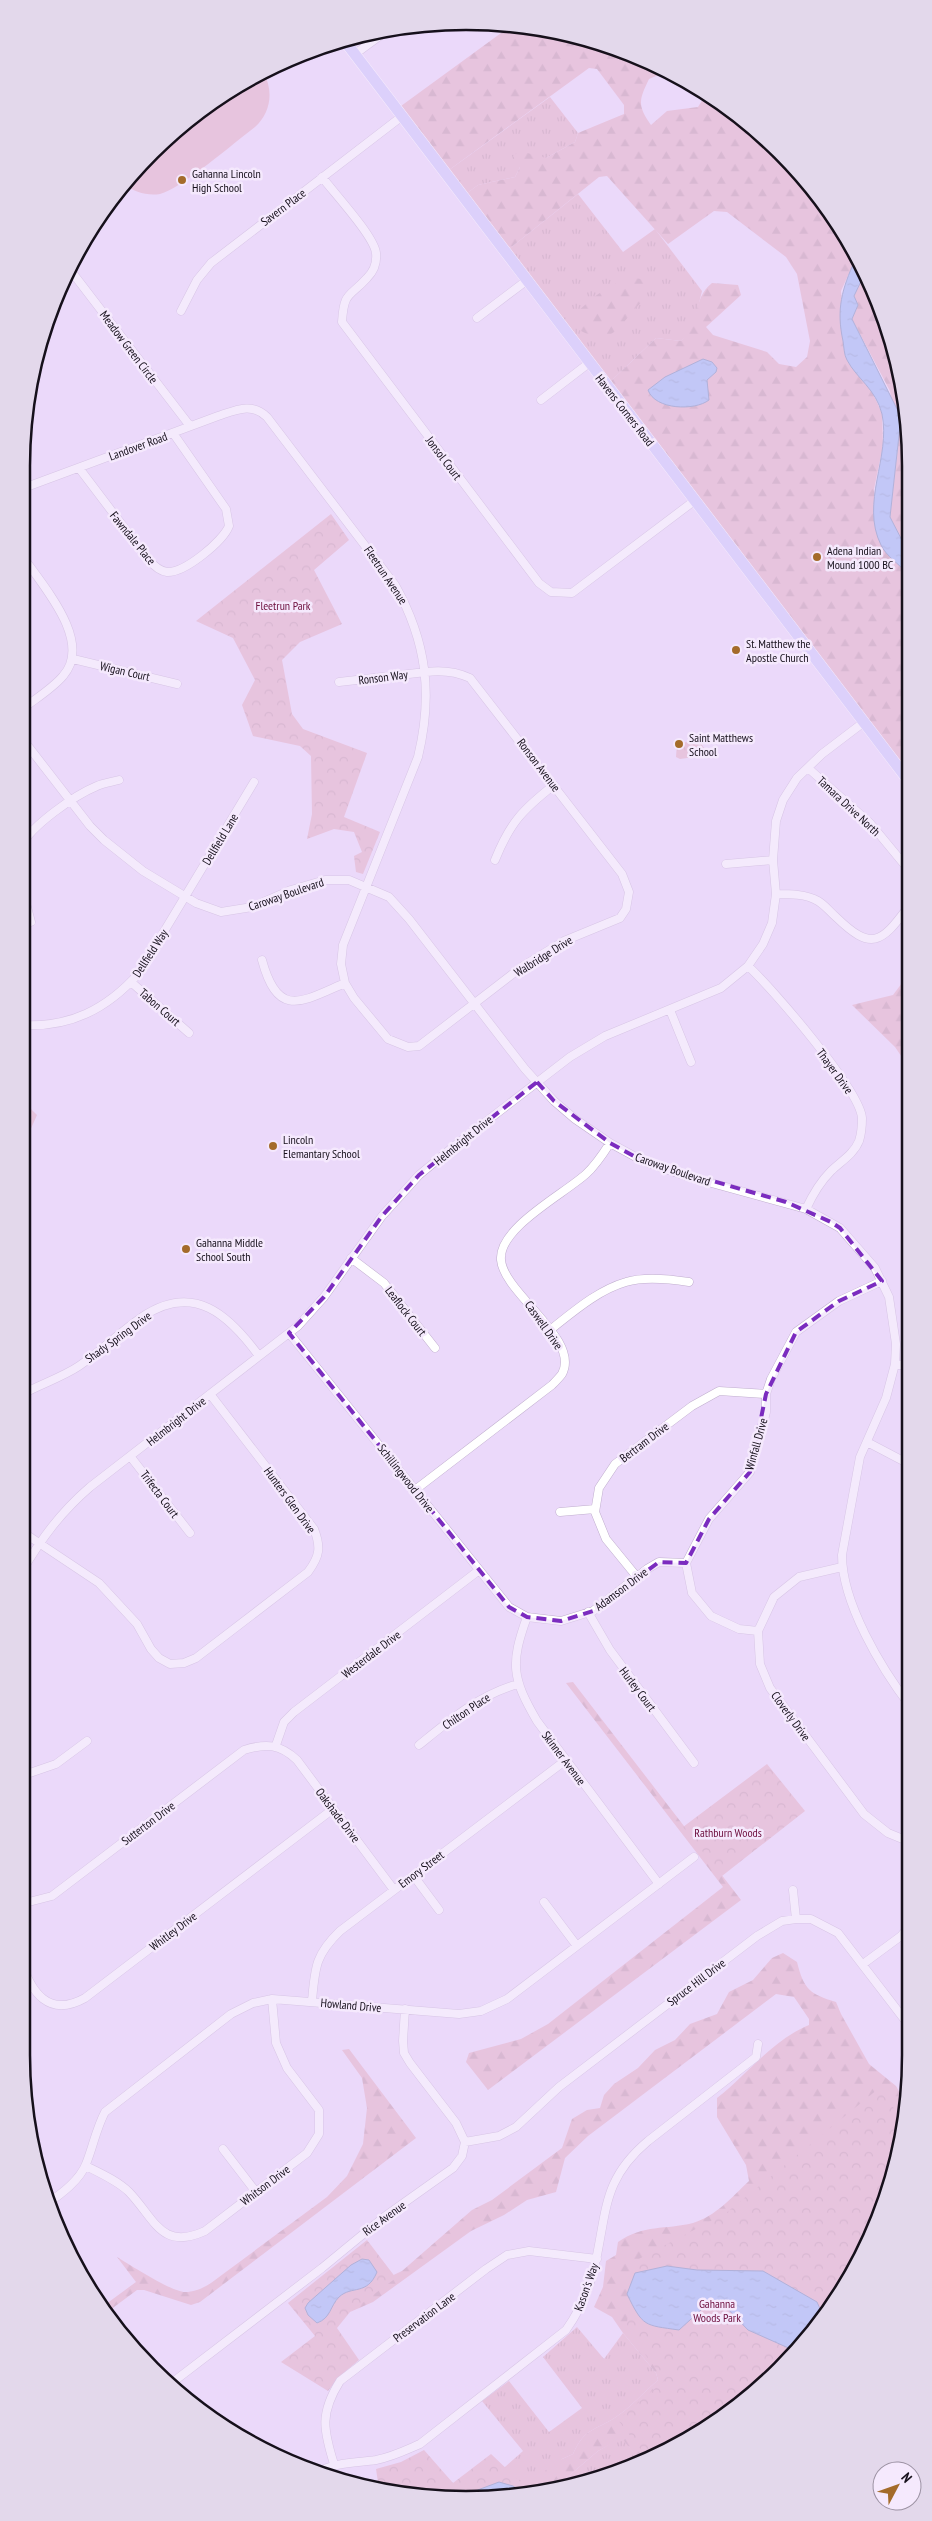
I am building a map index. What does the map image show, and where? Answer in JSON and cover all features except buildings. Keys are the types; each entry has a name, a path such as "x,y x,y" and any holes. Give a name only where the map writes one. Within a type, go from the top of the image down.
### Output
{"main road":[{"name":"Havens Corners Road","path":"349,46 902,772"}],"street":[{"path":"355,54 376,39"},
{"name":"Savern Place","path":"182,312 197,280 211,263 401,117"},
{"name":"Jonsol Court","path":"322,177 368,236 376,251 375,265 368,277 350,293 343,303 342,322 539,584 551,592 572,592 694,501"},
{"name":"Meadow Green Circle","path":"74,275 190,426"},
{"path":"477,318 526,281"},
{"path":"541,400 589,363"},
{"name":"Landover Road","path":"30,486 239,409 255,409"},
{"name":"Fleetrun Avenue","path":"255,409 262,412 272,424 395,586 408,609 426,672 425,728 418,757 343,945 341,964 345,983"},
{"name":"Fawndale Place","path":"79,468 155,567 165,572 175,572 184,568 219,541 226,534 229,526 226,509 174,433"},
{"path":"30,567 66,621 73,639 72,659 65,675 30,703"},
{"name":"Wigan Court","path":"72,659 177,684"},
{"name":"Ronson Way","path":"339,682 426,672"},
{"name":"Ronson Avenue","path":"426,672 460,673 470,678 622,874 629,892"},
{"name":"Helmbright Drive","path":"30,1558 65,1509 130,1456 289,1333 324,1296 382,1216 420,1175 570,1057 605,1036 721,988 748,966 763,944 772,923 776,894 773,860 776,821 781,807 797,778 864,722"},
{"name":"Caroway Boulevard","path":"30,749 90,826 117,852 185,897 222,912 252,908 291,890 325,880 349,880 389,897 409,919 536,1082 575,1119 610,1143 642,1161 686,1176 806,1209 840,1228 875,1268 882,1281 889,1297 896,1344 895,1364 886,1398 860,1457 842,1555 842,1567 856,1617 902,1693"},
{"name":"Tamara Drive North","path":"808,768 870,822 902,862"},
{"path":"30,835 71,802 99,785 119,780"},
{"name":"Dellfield Lane","path":"185,897 254,782"},
{"path":"495,860 513,822 530,804 554,785"},
{"path":"726,864 773,860"},
{"name":"Walbridge Drive","path":"345,983 388,1040 408,1047 419,1046 523,966 564,941 620,918 626,909 629,892"},
{"path":"776,894 799,894 818,901 853,934 864,939 880,936 892,928 902,915"},
{"name":"Dellfield Way","path":"30,1026 38,1026 80,1018 114,998 131,982 185,897"},
{"path":"262,960 270,986 277,994 288,1000 300,1001 345,983"},
{"name":"Thayer Drive","path":"748,966 790,1009 853,1094 862,1117 859,1141 844,1161 831,1171 812,1196 806,1209"},
{"name":"Tabon Court","path":"131,982 189,1033"},
{"path":"670,1010 691,1062"},
{"name":"Caswell Drive","path":"415,1490 552,1385 562,1373 565,1356 550,1330 508,1277 501,1261 503,1244 514,1230 587,1173 610,1143"},
{"name":"Leaflock Court","path":"351,1258 384,1283 435,1348"},
{"path":"550,1330 588,1300 626,1282 669,1279 689,1282"},
{"name":"Winfall Drive","path":"686,1563 709,1519 750,1472 766,1412 766,1394 771,1379 796,1332 839,1302 882,1281"},
{"name":"Shady Spring Drive","path":"30,1390 79,1366 143,1316 164,1305 188,1303 215,1310 238,1327 260,1356"},
{"name":"Schillingwood Drive","path":"289,1333 478,1571 509,1607 527,1617"},
{"path":"895,1364 902,1365"},
{"name":"Bertram Drive","path":"595,1510 599,1488 615,1464 692,1406 719,1392 766,1394"},
{"name":"Hunters Glen Drive","path":"39,1543 99,1583 137,1624 155,1654 170,1664 184,1663 196,1658 308,1572 318,1559 320,1544 314,1529 210,1394"},
{"path":"867,1442 902,1460"},
{"name":"Trifecta Court","path":"130,1456 190,1533"},
{"path":"560,1512 595,1510 606,1539 636,1577"},
{"path":"30,1537 39,1543"},
{"name":"Adamson Drive","path":"527,1617 561,1621 594,1610 636,1577 659,1562 686,1563"},
{"path":"686,1563 692,1593 711,1616 739,1628 758,1631"},
{"name":"Cloverly Drive","path":"842,1567 799,1576 774,1597 758,1631 760,1664 770,1688 864,1814 888,1834 902,1839"},
{"name":"Westerdale Drive","path":"276,1745 284,1722 294,1712 478,1571"},
{"name":"Hurley Court","path":"588,1612 610,1650 694,1763"},
{"name":"Skinner Avenue","path":"527,1617 515,1656 518,1684 537,1721 659,1884"},
{"name":"Chilton Place","path":"419,1745 471,1704 498,1690 518,1684"},
{"path":"30,1773 56,1764 87,1741"},
{"name":"Sutterton Drive","path":"30,1902 52,1896 244,1750 260,1745 276,1745"},
{"name":"Oakshade Drive","path":"276,1745 288,1751 297,1760 394,1890"},
{"name":"Emory Street","path":"312,2001 315,1970 323,1947 340,1931 566,1760"},
{"name":"Whitley Drive","path":"30,1982 33,1990 45,2001 61,2006 74,2004 85,1998 334,1809"},
{"name":"Howland Drive","path":"54,2198 78,2177 86,2166 98,2126 111,2107 232,2014 253,2002 272,1999 312,2001 459,2014 481,2011 507,1999 694,1857"},
{"path":"413,1876 439,1910"},
{"path":"792,1890 796,1919"},
{"path":"544,1902 577,1946"},
{"name":"Spruce Hill Drive","path":"465,2142 499,2136 516,2127 559,2087 757,1936 782,1921 796,1919 812,1920 838,1933 902,2016"},
{"path":"863,1964 902,1935"},
{"name":"Whitson Drive","path":"86,2166 128,2192 159,2229 171,2236 189,2238 205,2231 307,2153 320,2134 319,2110 287,2068 276,2043 272,1999"},
{"path":"405,2010 404,2053 410,2064 456,2123 465,2142"},
{"name":"Kason's Way","path":"326,2468 334,2464 377,2460 420,2444 562,2334 577,2314 597,2260 604,2214 619,2173 633,2154 648,2141 756,2057 758,2044"},
{"name":"Rice Avenue","path":"176,2380 322,2268 384,2217 453,2168 462,2156 465,2142"},
{"path":"223,2149 256,2192"},
{"name":"Preservation Lane","path":"334,2464 324,2423 330,2397 340,2381 507,2255 538,2251 597,2260"}],"highlighted area":[{"path":"537,1082 554,1101 610,1143 643,1161 786,1202 831,1222 840,1228 882,1281 839,1301 796,1332 766,1394 750,1472 709,1519 686,1563 659,1562 593,1611 561,1621 527,1617 509,1607 289,1333 324,1297 382,1216 419,1175"}],"green space":[{"path":"503,32 551,38 579,45 633,63 659,75 649,79 641,102 643,112 651,125 667,111 698,107 703,100 753,138 794,179 812,201 829,224 853,265 841,291 847,359 869,385 882,413 883,446 874,489 882,547 902,568 902,764 610,382 656,338 681,341 692,326 701,297 712,283 738,285 741,295 706,327 713,335 767,352 779,364 796,367 807,357 810,341 797,274 786,257 727,212 714,211 668,244 607,176 599,177 509,249 466,194 478,185 515,177 520,167 513,156 520,151 546,158 575,142 578,133 624,114 624,105 597,69 589,68 449,170 401,106","holes":["716,372 707,380 706,385 708,389 686,407 660,402 650,395"]},
{"path":"266,79 269,86 269,101 265,115 255,127 181,184 160,194 146,194 131,188 138,179 179,138 224,103"},
{"path":"550,97 578,133 575,142 546,158 520,167 515,177 478,185 466,194 449,170"},
{"path":"578,194 623,252 655,229 702,291 692,332 681,341 656,338 610,382 509,249"},
{"path":"634,278 641,279 647,289 646,299 637,306 617,330 610,335 601,337 590,335 576,328 574,315 587,303 609,287"},
{"path":"861,281 879,326 894,381 901,437 902,540 890,517 898,446 890,391 852,319 858,305 854,296"},
{"name":"Fleetrun Park","path":"331,514 349,540 314,570 342,624 300,642 282,660 292,714 303,729 367,753 344,817 380,832 363,874 356,872 354,856 362,852 354,832 334,829 307,839 312,814 311,756 300,746 253,736 242,705 255,680 233,638 196,621"},
{"path":"700,741 706,752 702,756 680,759 676,757 677,743"},
{"path":"902,983 902,1057 895,1047 852,1005 893,995"},
{"path":"30,1108 37,1115 30,1131"},
{"path":"573,1682 741,1900 488,2090 466,2062 469,2053 521,2039 548,2024 723,1887 566,1683"},
{"name":"Rathburn Woods","path":"767,1764 805,1811 722,1876 683,1827"},
{"path":"783,1953 797,1962 802,1979 809,1990 836,2002 869,2064 896,2086 900,2093 894,2140 879,2195 869,2222 844,2273 812,2320 774,2363 731,2401 684,2433 636,2457 622,2438 598,2451 564,2480 537,2485 549,2465 573,2454 577,2445 586,2434 622,2413 658,2380 656,2373 612,2317 594,2307 603,2287 606,2261 616,2255 618,2242 628,2236 646,2230 683,2225 701,2220 723,2205 749,2181 746,2165 717,2117 717,2098 783,2040 809,2025 809,2019 794,1997 776,1994 588,2136 565,2158 556,2192 527,2200 504,2215 471,2231 373,2302 350,2312 385,2279 402,2271 472,2210 492,2200 562,2148 572,2119 587,2110 600,2108 604,2095 614,2084 638,2068 655,2050 675,2040 690,2024 717,2014 729,1992 753,1980 772,1958"},
{"path":"349,2049 416,2138 200,2302 191,2305 144,2290 137,2290 112,2309 107,2303 136,2282 117,2257 171,2288 185,2292 199,2289 211,2283 327,2197 347,2176 363,2144 367,2108 362,2078 342,2050"},
{"name":"Gahanna Woods Park","path":"878,2089 898,2113 887,2168 869,2222 844,2273 812,2320 774,2363 731,2401 684,2433 644,2453 618,2420 665,2380 626,2330 635,2261 726,2213"},
{"path":"367,2240 396,2278 350,2312 337,2328 359,2360 340,2376 328,2391 281,2362 315,2336 288,2303"},
{"path":"577,2327 604,2359 623,2333 656,2373 658,2380 622,2413 586,2434 577,2445 573,2454 562,2459 537,2485 516,2488 497,2474 523,2451 482,2401 509,2381 549,2432 582,2408 543,2357"},
{"path":"622,2437 636,2456 606,2468 564,2480 598,2451"},
{"path":"424,2450 453,2483 491,2454 525,2487 466,2491 437,2490 378,2482 376,2469 401,2462"}],"water":[{"path":"853,265 861,281 854,296 858,305 852,319 898,412 900,427 890,517 902,540 902,568 883,549 875,529 874,496 883,447 884,430 879,405 871,391 851,367 844,351 840,309"},
{"path":"703,359 712,362 717,368 716,372 707,380 709,400 695,406 676,407 659,402 652,397 648,390 665,377"},
{"path":"362,2259 369,2260 377,2272 373,2279 364,2287 344,2293 339,2297 328,2315 317,2323 308,2315 305,2308 308,2303 351,2265"},
{"path":"667,2266 697,2270 763,2271 817,2302 820,2309 788,2348 748,2330 722,2303 702,2309 679,2330 658,2327 641,2319 627,2294 635,2273"},
{"path":"499,2482 516,2488 495,2490 476,2491"}],"place":[{"name":"Gahanna Lincoln High School","path":"182,180"},
{"name":"Adena Indian Mound 1000 BC","path":"817,557"},
{"name":"St. Matthew the Apostle Church","path":"736,650"},
{"name":"Saint Matthews School","path":"679,744"},
{"name":"Lincoln Elemantary School","path":"273,1146"},
{"name":"Gahanna Middle School South","path":"186,1249"}]}
